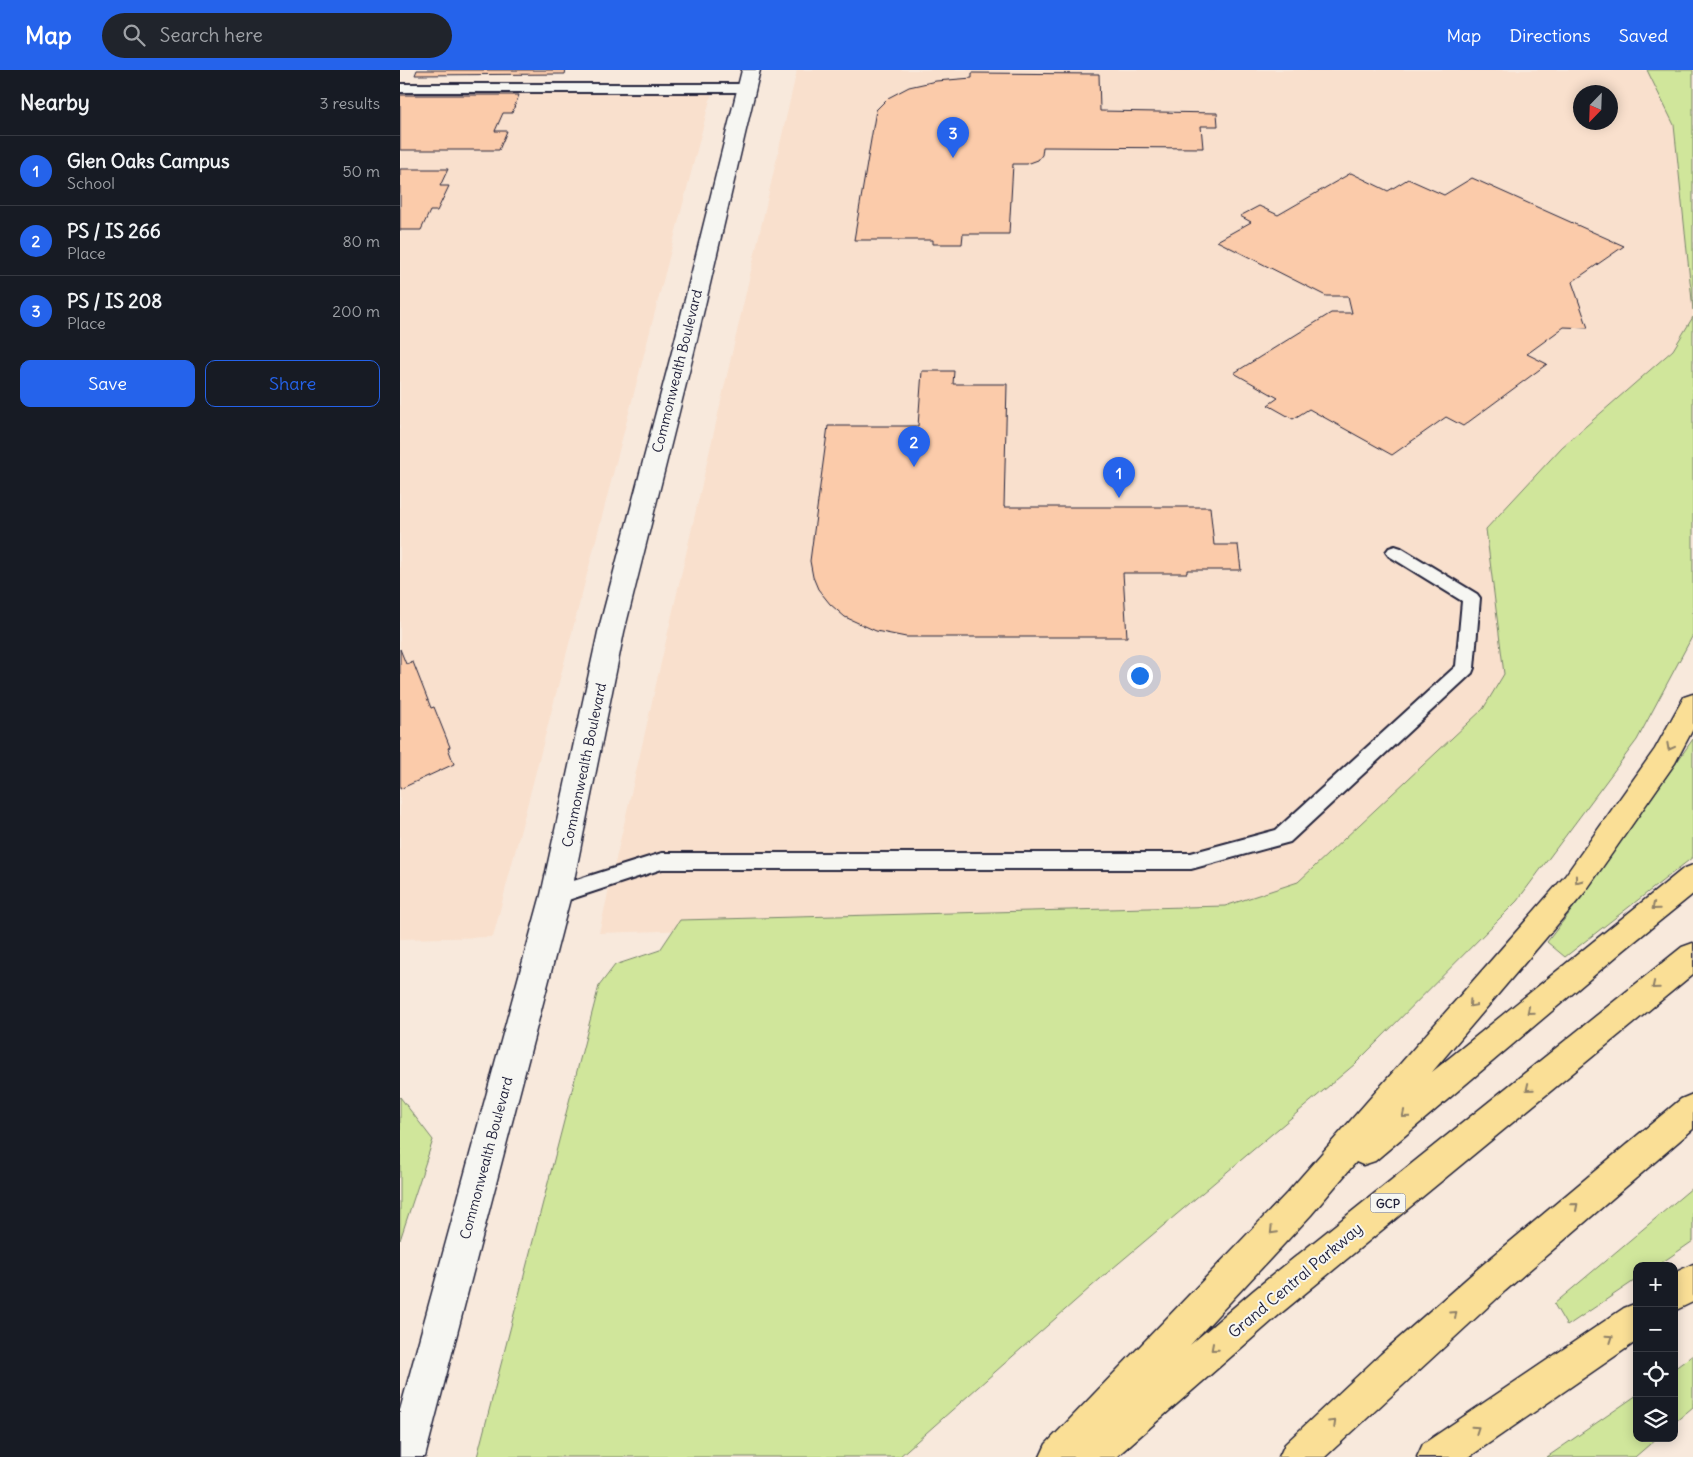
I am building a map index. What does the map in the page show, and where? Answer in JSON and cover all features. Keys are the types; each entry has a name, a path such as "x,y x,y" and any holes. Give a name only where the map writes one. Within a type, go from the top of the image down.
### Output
{"highway":[{"path":"1059,1457 1299,1204 1575,884 1665,756 1693,704"},
{"path":"1299,1204 1597,954 1693,877"},
{"name":"Grand Central Parkway","path":"1087,1457 1267,1302 1693,956"},
{"path":"1298,1457 1355,1403 1580,1202 1693,1109"},
{"path":"1678,1291 1693,1281"},
{"path":"1436,1457 1633,1323"}],"street":[{"name":"Commonwealth Boulevard","path":"406,1457 556,895 611,632 684,348 749,79"}],"lane":[{"path":"400,88 749,79"},
{"path":"556,895 662,861 1191,860 1283,836 1466,668 1471,598 1395,552"}],"shaded area":[{"path":"797,70 1681,70 1693,169 1693,348 1548,674 1300,910 599,933"},
{"path":"712,92 493,937 400,939 400,93"}],"green space":[{"path":"1647,70 1693,70 1693,310 1674,125"},
{"path":"1693,317 1693,635 1637,740 1517,901 1355,1064 1100,1279 899,1457 477,1457 599,986 615,965 660,950 680,920 1225,906 1298,882 1483,709 1504,674 1486,529 1562,447 1673,350"},
{"path":"1693,739 1693,857 1565,957 1547,942 1587,890"},
{"path":"400,1097 433,1140 400,1240"},
{"path":"1693,1187 1693,1241 1663,1262 1633,1262 1633,1282 1567,1326 1554,1304"},
{"path":"1693,1355 1693,1407 1678,1420 1678,1397 1678,1366"},
{"path":"1633,1398 1633,1442 1652,1442 1635,1457 1547,1457"}],"building":[{"path":"417,70 566,70 565,74 415,75"},
{"path":"972,73 1099,74 1100,111 1217,113 1218,126 1201,126 1203,148 1043,147 1042,155 1038,160 1027,164 1013,164 1009,234 963,234 962,244 933,244 933,240 854,240 876,110 888,98 909,87 936,81 972,78"},
{"path":"400,95 519,95 512,113 503,113 495,131 507,131 499,150 400,150"},
{"path":"400,169 448,169 440,186 449,186 437,211 430,211 421,230 400,230"},
{"path":"1351,173 1388,191 1408,179 1444,195 1472,178 1624,246 1572,282 1588,328 1564,327 1527,354 1547,364 1463,426 1446,417 1392,455 1309,409 1293,419 1268,405 1278,398 1234,373 1331,313 1352,313 1348,296 1326,296 1217,241 1251,222 1240,216 1259,206 1278,215"},
{"path":"922,371 954,371 953,384 1007,384 1004,507 1210,507 1214,545 1238,545 1241,570 1187,570 1187,573 1123,573 1127,637 906,637 876,631 845,617 830,604 818,589 813,577 810,561 828,426 918,426"},
{"path":"400,649 406,664 413,662 431,708 434,707 450,747 448,748 454,764 400,789"}],"place":[{"name":"PS / IS 208","path":"953,158"},
{"name":"PS / IS 266","path":"914,467"},
{"name":"Glen Oaks Campus","path":"1119,498"}]}
